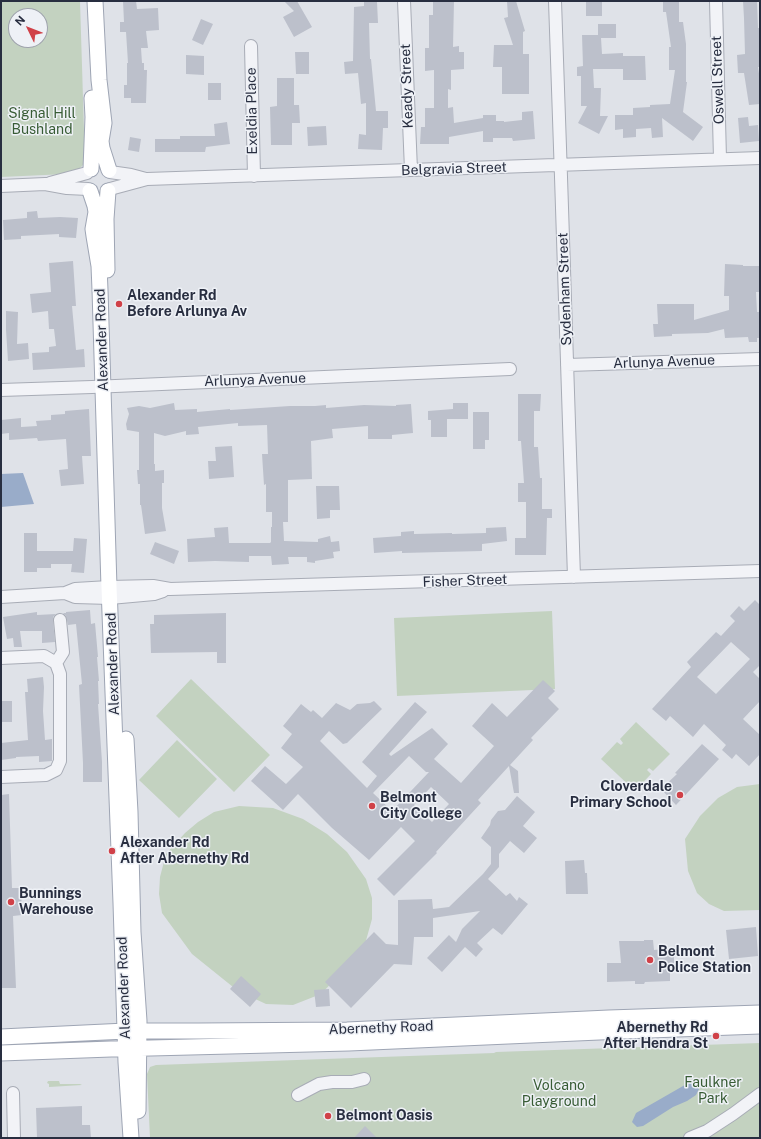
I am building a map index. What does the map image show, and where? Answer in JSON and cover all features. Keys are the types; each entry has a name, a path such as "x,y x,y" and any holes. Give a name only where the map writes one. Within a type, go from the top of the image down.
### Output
{"main road":[{"path":"88,1 90,81 93,117 89,171 85,181 89,190 97,194 105,193 109,190 113,181 101,141 104,123 99,80 96,1"},
{"path":"89,171 100,167 109,171"},
{"name":"Alexander Road","path":"89,190 96,212 93,229 99,266 108,386"},
{"name":"Alexander Road","path":"109,190 106,219 108,386 114,592 132,1031 138,1104 139,1138"},
{"name":"Abernethy Road","path":"1,1037 132,1031 347,1030 609,1018 760,1013"},
{"name":"Abernethy Road","path":"1,1053 349,1043 760,1026"},
{"name":"Alexander Road","path":"130,1138 126,1062 133,1049"}],"street":[{"name":"Keady Street","path":"404,1 411,170"},
{"name":"Sydenham Street","path":"555,1 574,577"},
{"name":"Oswell Street","path":"716,1 720,160"},
{"name":"Exeldia Place","path":"251,46 254,176"},
{"name":"Belgravia Street","path":"109,190 147,179 760,158"},
{"path":"46,184 89,171"},
{"name":"Belgravia Street","path":"109,171 147,179"},
{"path":"1,186 46,184 89,190"},
{"name":"Arlunya Avenue","path":"567,365 760,359"},
{"name":"Arlunya Avenue","path":"1,390 510,369"},
{"name":"Fisher Street","path":"1,597 65,593 75,597 153,586 170,590 760,571"},
{"path":"56,663 63,652 60,620"},
{"path":"1,658 44,656 56,663 60,674 60,761 56,770 46,775 1,778"},
{"path":"298,1094 319,1084 332,1082 352,1082 364,1079"},
{"path":"13,1093 14,1138"},
{"path":"690,1138 707,1130 733,1114 760,1094"}],"green space":[{"name":"Signal Hill Bushland","path":"1,1 80,1 85,163 76,172 67,174 1,177"},
{"path":"552,611 555,689 397,696 394,618"},
{"path":"191,679 270,755 234,792 156,716"},
{"path":"636,722 670,754 653,771 649,768 647,770 651,774 635,791 601,759 617,742 621,745 623,743 620,739"},
{"path":"177,740 217,779 179,818 139,780"},
{"path":"760,784 760,910 724,911 709,904 697,893 688,871 685,839 700,816 718,798 737,787"},
{"path":"239,806 273,808 303,819 327,834 347,852 366,879 372,898 372,919 365,944 347,967 321,994 293,1005 266,1004 238,991 192,954 162,913 159,894 160,877 166,854 185,833 198,822 214,812"},
{"name":"Faulkner Park","path":"760,1043 760,1138 150,1138 147,1074 150,1067 156,1065"},
{"path":"48,1081 59,1081 60,1084 82,1085 49,1087 49,1084 47,1083"}],"water":[{"path":"23,473 34,504 1,507 1,474"},
{"path":"690,1082 696,1084 699,1089 696,1095 673,1107 643,1126 637,1127 632,1122 636,1113"}],"building":[{"path":"123,1 136,1 137,9 158,8 159,30 146,31 148,48 141,48 142,63 144,63 144,70 147,70 146,103 131,103 131,98 124,98 124,85 127,85 128,63 126,32 120,32 120,22 124,22"},
{"path":"284,1 297,1 312,27 294,37 283,17 294,11"},
{"path":"433,1 454,1 453,47 459,46 459,52 464,52 464,69 451,70 451,90 448,89 448,108 453,107 454,123 483,118 483,115 496,115 496,121 504,122 522,120 522,112 533,111 535,139 513,141 512,138 493,138 493,142 483,142 483,131 449,137 449,144 420,144 421,127 425,127 425,108 434,108 434,70 425,71 425,48 429,48 429,15 433,15"},
{"path":"507,1 516,1 525,31 523,32 523,54 529,54 529,94 502,94 502,67 493,67 494,45 513,45 504,18 508,17"},
{"path":"586,1 602,1 602,16 586,16"},
{"path":"663,1 679,1 679,22 683,22 686,44 687,82 683,112 703,127 693,141 662,118 663,137 652,138 651,128 636,129 636,137 623,138 623,129 615,130 615,115 633,115 633,108 670,104 675,70 669,70 669,47 671,47 666,12 663,12"},
{"path":"743,1 757,1 758,28 760,28 760,67 758,67 760,80 760,104 749,105 744,73 738,73 737,55 745,54"},
{"path":"364,2 377,2 378,23 369,23 370,59 376,111 388,111 388,128 383,128 382,150 358,149 359,134 366,135 366,103 361,104 358,73 345,74 344,62 353,61 354,7 364,6"},
{"path":"201,19 213,24 203,45 192,40"},
{"path":"598,24 616,24 616,38 601,38 602,54 623,53 623,56 645,56 646,80 623,80 623,69 593,69 594,88 601,88 600,116 608,116 599,134 578,123 587,106 581,106 581,76 577,76 577,67 583,66 582,35 598,35"},
{"path":"295,52 309,52 309,74 296,74"},
{"path":"186,55 204,56 204,75 186,74"},
{"path":"277,78 294,78 294,105 299,105 300,123 292,123 292,145 271,145 270,107 277,106"},
{"path":"208,83 221,83 221,100 208,100"},
{"path":"748,117 749,126 758,125 759,141 740,143 738,118"},
{"path":"227,122 230,144 206,147 205,152 155,152 155,139 180,139 180,136 215,136 214,124"},
{"path":"326,126 327,145 308,146 307,127"},
{"path":"130,137 141,139 139,152 128,150"},
{"path":"37,211 38,218 78,218 76,238 59,237 59,234 21,236 21,239 4,240 3,220 27,218 27,212"},
{"path":"73,261 76,306 72,306 76,350 84,349 85,367 33,370 32,353 49,352 49,347 56,346 54,329 49,329 48,311 32,313 30,294 51,292 49,263"},
{"path":"725,264 760,266 760,292 756,292 757,312 760,312 760,338 757,338 757,342 749,342 748,337 725,338 724,329 708,333 672,334 672,336 654,337 653,324 658,324 657,304 694,304 694,320 729,310 729,296 724,296"},
{"path":"6,311 18,312 17,344 28,343 29,359 8,361"},
{"path":"518,394 541,394 540,411 534,411 534,447 538,447 540,478 542,478 542,509 552,509 552,518 547,518 546,555 515,555 515,538 526,538 526,502 518,502 518,483 524,483 521,441 518,441"},
{"path":"174,403 175,410 197,409 197,412 290,406 326,405 326,408 364,405 396,406 411,404 413,433 392,435 392,439 368,439 368,426 332,429 333,438 311,441 312,479 288,480 288,522 283,522 284,541 318,542 318,539 330,536 331,542 339,541 340,551 333,552 334,558 315,561 315,563 307,562 307,557 288,557 289,564 272,565 271,556 249,556 249,562 188,562 187,539 215,537 214,528 228,527 229,543 271,542 272,512 266,512 266,484 264,485 262,454 268,454 267,425 238,426 238,423 198,427 199,434 186,435 186,431 165,436 154,433 155,471 164,470 164,483 162,483 162,508 166,531 145,534 140,505 140,484 138,484 137,470 139,470 139,432 127,430 126,424 129,414 127,408 139,406 150,408"},
{"path":"453,403 468,403 468,419 447,419 447,437 431,437 431,420 428,420 428,411 453,409"},
{"path":"89,409 91,456 82,456 84,484 61,486 59,470 68,469 66,439 38,441 37,438 9,440 9,433 1,434 1,420 21,418 21,427 37,426 36,421 51,420 51,415 65,414 65,411"},
{"path":"473,412 489,412 489,440 485,440 485,449 473,449"},
{"path":"232,446 234,477 209,479 208,461 216,461 215,447"},
{"path":"316,486 339,486 340,510 330,510 330,518 317,519"},
{"path":"506,527 507,541 482,544 482,551 402,553 402,551 374,553 373,538 401,536 401,532 414,531 414,534 486,533 486,528"},
{"path":"24,533 37,533 37,551 73,551 74,538 87,539 84,573 71,572 72,564 51,564 51,568 37,568 37,572 24,572"},
{"path":"155,542 179,551 174,564 150,554"},
{"path":"755,600 760,605 760,665 753,672 760,679 760,701 743,719 760,735 760,754 749,766 736,754 732,759 722,750 726,745 704,724 693,737 670,716 666,721 652,709 691,667 687,662 716,632 721,636 735,621 730,616 739,606 744,611","holes":["731,642 750,659 716,694 697,677"]},
{"path":"90,610 91,624 95,623 98,657 98,704 102,782 83,782 79,685 82,684 76,624 68,625 66,616 63,613"},
{"path":"37,612 37,615 56,614 53,617 55,642 42,643 42,631 20,631 22,647 14,647 13,638 7,639 3,617"},
{"path":"226,613 226,663 217,663 217,652 151,653 150,624 154,624 154,615"},
{"path":"43,677 45,740 52,739 52,761 39,762 39,756 16,757 1,760 1,743 28,740 25,692 28,692 27,679"},
{"path":"543,680 555,691 548,698 559,709 531,738 533,740 510,765 518,771 519,793 514,793 509,766 478,800 481,803 436,852 437,853 394,896 377,879 415,841 401,827 369,860 332,828 298,794 283,810 251,781 265,766 286,784 303,767 281,748 292,734 283,726 301,704 311,712 313,710 322,718 336,703 350,710 357,704 370,703 374,701 382,709 347,743 343,744 329,731 320,741 367,788 377,776 362,762 415,702 427,712 389,754 391,756 432,728 448,744 434,759 461,783 494,746 472,726 492,703 507,717","holes":["409,756 426,772 429,772 392,811 373,793","431,787 449,804 432,822 414,805"]},
{"path":"1,701 12,701 12,722 1,722"},
{"path":"702,744 719,759 676,805 661,789 677,774 675,773"},
{"name":"Bunnings Warehouse","path":"9,794 12,888 21,888 22,915 13,916 16,988 1,988 1,795"},
{"path":"517,796 535,812 523,826 537,838 524,853 510,841 499,854 499,867 488,879 506,896 510,893 517,901 519,897 528,904 502,935 493,928 477,943 483,949 476,957 465,947 442,972 427,958 449,935 456,942 462,929 480,911 433,918 433,937 414,937 412,965 394,964 351,1008 325,982 374,932 386,944 398,945 398,900 432,899 433,909 449,907 483,874 491,864 491,847 481,838 498,811 505,810"},
{"path":"584,860 585,873 587,873 588,894 566,894 565,861"},
{"path":"756,927 758,956 729,959 726,930"},
{"name":"Belmont Police Station","path":"653,940 654,950 674,948 674,967 670,967 670,981 645,982 644,984 635,984 635,981 607,982 607,963 621,963 619,941"},
{"path":"241,976 261,994 250,1007 230,989"},
{"path":"329,989 330,1006 316,1007 314,990"},
{"path":"82,1106 82,1125 90,1125 91,1138 37,1138 36,1108"},
{"path":"365,1126 377,1138 354,1138"}],"place":[{"name":"Alexander Rd Before Arlunya Av","path":"119,304"},
{"name":"Cloverdale Primary School","path":"680,795"},
{"name":"Belmont City College","path":"372,806"},
{"name":"Alexander Rd After Abernethy Rd","path":"112,851"},
{"name":"Bunnings Warehouse","path":"11,902"},
{"name":"Belmont Police Station","path":"650,960"},
{"name":"Abernethy Rd After Hendra St","path":"716,1036"},
{"name":"Belmont Oasis","path":"328,1116"}],"park label":[{"name":"Volcano Playground","path":"559,1094"}]}
